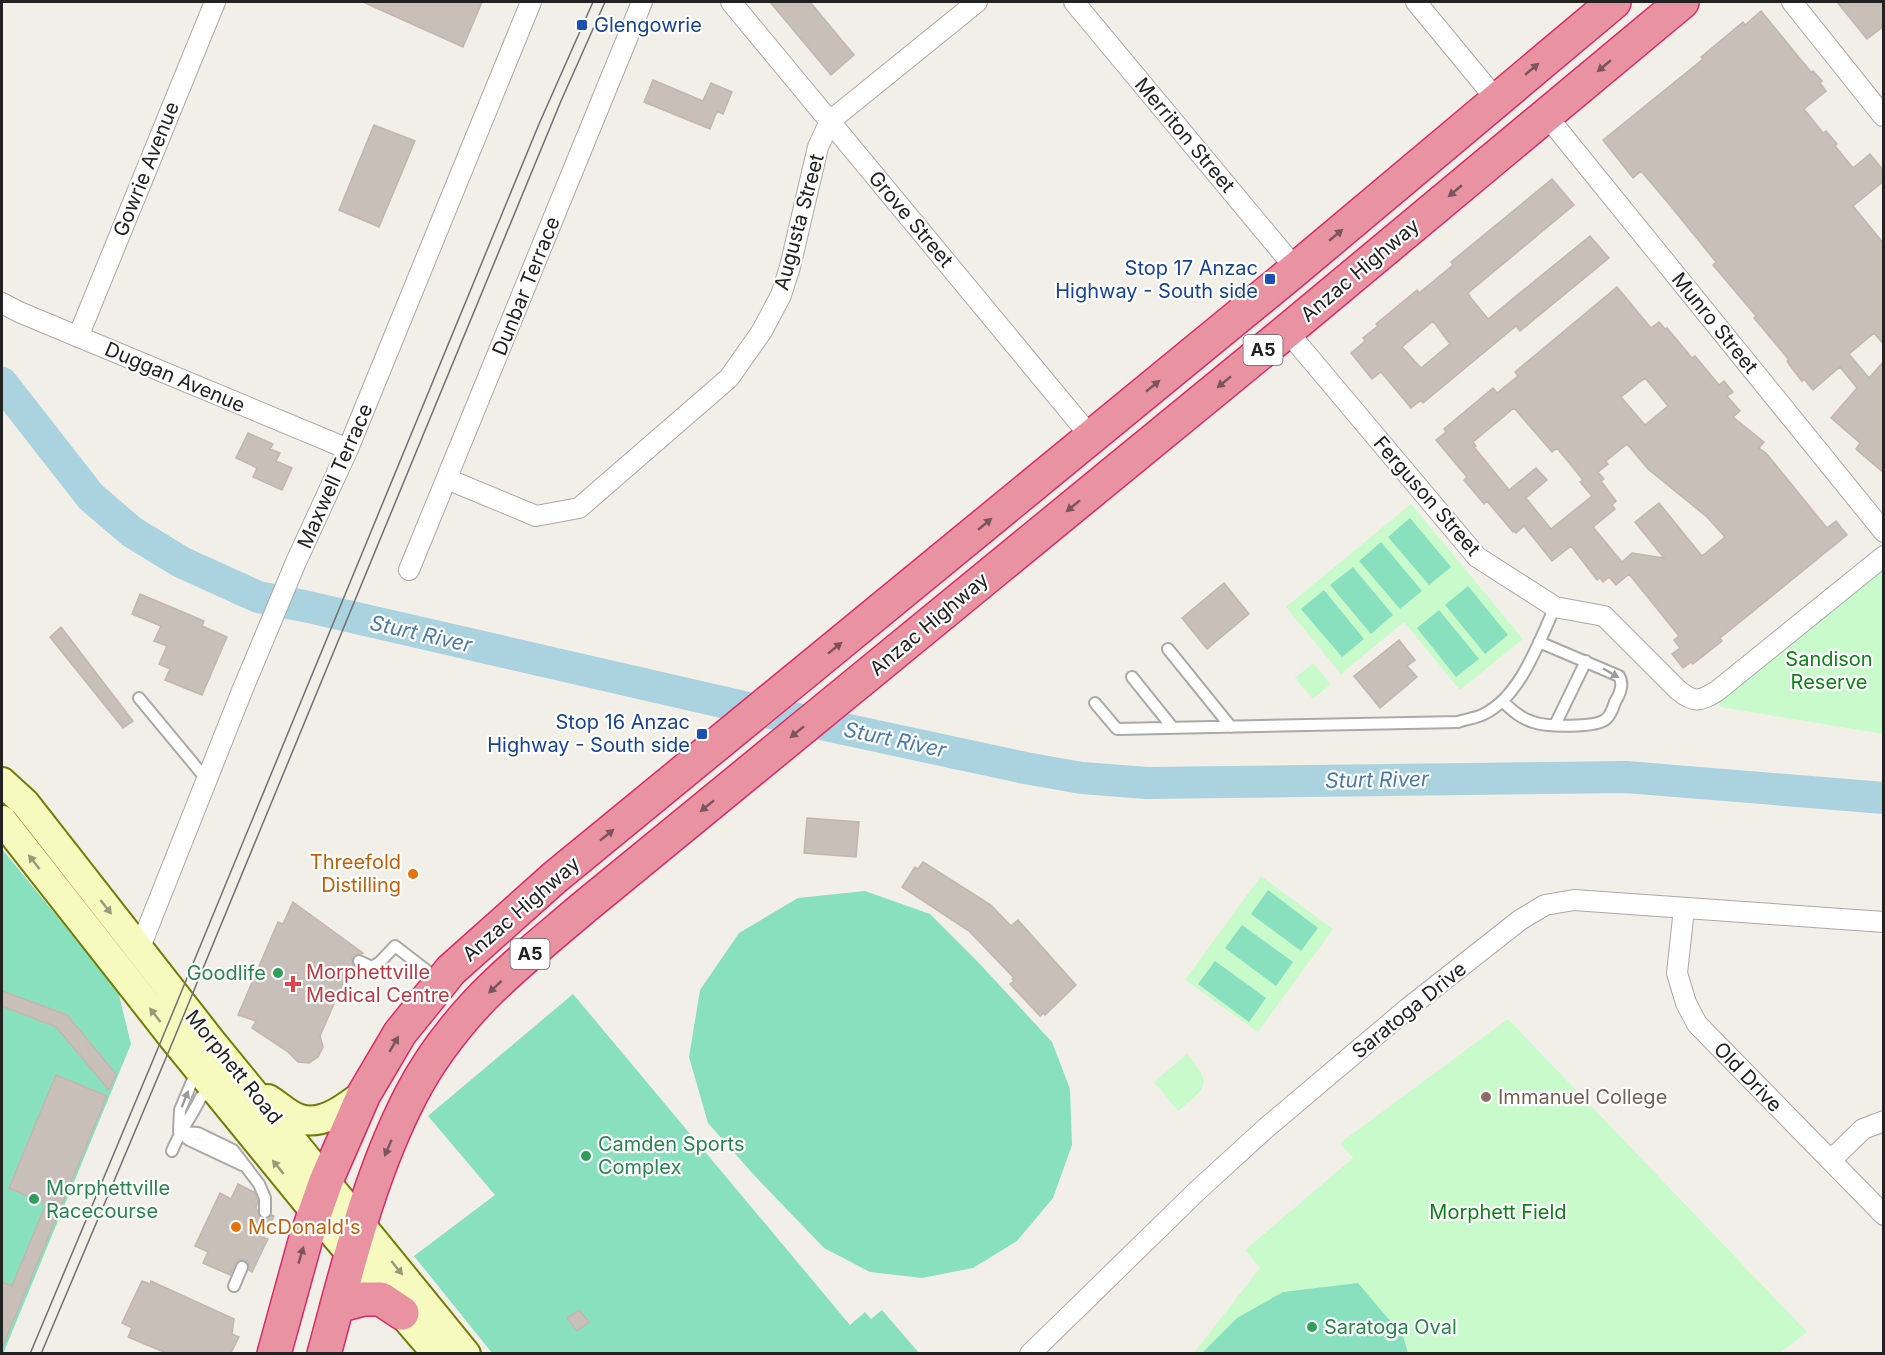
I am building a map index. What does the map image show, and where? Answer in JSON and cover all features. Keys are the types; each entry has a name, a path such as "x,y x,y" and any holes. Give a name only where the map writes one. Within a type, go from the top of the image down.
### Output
{"highway":[{"path":"1634,2 1642,7 1656,8 1681,2"},
{"name":"Anzac Highway","path":"324,1353 360,1223 375,1179 411,1095 438,1052 478,1002 582,909 1287,331 1681,2"},
{"name":"Anzac Highway","path":"274,1353 315,1212 364,1094 400,1033 451,970 554,878 1296,269 1604,10"},
{"path":"1604,10 1620,18 1639,37"},
{"path":"1091,437 1112,447 1121,446 1159,416 1197,404"},
{"path":"1059,463 1082,469 1104,480"},
{"path":"554,878 582,909"},
{"path":"337,1306 363,1299 381,1299 402,1313"}],"main road":[{"name":"Morphett Road","path":"2,782 25,803 246,1084 466,1353"},
{"name":"Morphett Road","path":"2,820 315,1212 437,1353"},
{"path":"246,1084 298,1119 316,1121 341,1110 364,1094"}],"street":[{"name":"Gowrie Avenue","path":"78,337 214,2"},
{"name":"Maxwell Terrace","path":"139,950 289,581 348,449 531,2"},
{"name":"Dunbar Terrace","path":"409,570 642,2"},
{"name":"Grove Street","path":"731,2 1091,437"},
{"name":"Augusta Street","path":"447,478 536,516 579,508 729,378 762,331 781,295 818,147 830,121 977,2"},
{"name":"Merriton Street","path":"1074,2 1296,269"},
{"path":"1416,2 1496,99"},
{"path":"1792,2 1883,116"},
{"name":"Munro Street","path":"1546,115 1884,532"},
{"name":"Duggan Avenue","path":"2,303 348,449"},
{"name":"Ferguson Street","path":"1287,331 1477,557 1555,607 1604,616 1689,699 1702,700 1717,691 1884,556"},
{"name":"Saratoga Drive","path":"1030,1353 1197,1191 1266,1128 1407,1009 1520,920 1545,905 1574,900 1884,922"},
{"name":"Old Drive","path":"1684,909 1677,973 1686,1003 1697,1024 1884,1215"},
{"path":"1831,1160 1863,1129 1884,1121"}],"lane":[{"path":"1095,703 1117,729 1458,722 1484,714 1502,701 1523,674 1555,607"},
{"path":"1502,701 1517,715 1531,722 1555,725 1596,723 1608,716 1619,695 1622,681 1619,676 1539,642"},
{"path":"1168,650 1231,727"},
{"path":"1555,725 1586,661"},
{"path":"1132,677 1173,728"},
{"path":"139,699 207,780"},
{"path":"359,961 372,967 395,946 441,982"},
{"path":"179,1131 180,1110 198,1068"},
{"path":"172,1151 179,1131 201,1097 217,1091"},
{"path":"179,1131 189,1140 248,1168 265,1198 265,1212"},
{"path":"234,1286 242,1267"}],"green space":[{"path":"1411,504 1523,639 1460,690 1404,622 1341,674 1286,607"},
{"path":"1410,518 1451,567 1429,585 1388,537"},
{"path":"1381,542 1422,591 1400,609 1359,561"},
{"name":"Sandison Reserve","path":"1883,556 1883,734 1720,707 1717,691"},
{"path":"1353,567 1393,615 1371,634 1330,585"},
{"path":"1468,586 1508,635 1485,654 1445,605"},
{"path":"1324,590 1364,639 1342,657 1301,609"},
{"path":"1439,610 1479,659 1456,677 1417,628"},
{"path":"1313,663 1331,684 1313,699 1295,678"},
{"name":"Morphettville Racecourse","path":"2,849 118,991 131,1044 3,1354 2,1353"},
{"path":"1261,876 1333,929 1258,1032 1185,980"},
{"path":"1268,890 1318,928 1301,951 1251,914"},
{"path":"865,891 930,914 1052,1042 1070,1089 1072,1145 1053,1198 1017,1241 973,1268 922,1278 870,1272 824,1248 708,1123 689,1057 700,990 739,933 798,898"},
{"path":"1242,925 1293,962 1276,986 1225,948"},
{"path":"1215,961 1266,998 1249,1022 1198,984"},
{"name":"Camden Sports Complex","path":"573,994 850,1325 865,1312 871,1319 882,1310 919,1353 492,1353 414,1256 495,1195 428,1116"},
{"name":"Morphett Field","path":"1508,1019 1807,1332 1778,1354 1193,1354 1260,1268 1245,1250 1353,1158 1340,1143"},
{"path":"1187,1054 1201,1073 1203,1085 1200,1091 1178,1111 1154,1082"},
{"name":"Saratoga Oval","path":"1358,1283 1403,1336 1408,1353 1202,1353 1237,1318 1283,1292"}],"building":[{"path":"363,2 482,2 463,47"},
{"path":"770,2 810,2 854,55 831,75"},
{"path":"1837,2 1884,2 1884,26 1867,39"},
{"path":"1761,11 1811,72 1813,71 1822,81 1820,83 1826,91 1804,109 1823,133 1826,131 1837,144 1835,146 1853,168 1870,154 1884,171 1884,181 1853,206 1884,244 1884,345 1874,333 1849,354 1869,378 1884,361 1884,473 1856,449 1860,443 1831,418 1857,388 1840,367 1813,390 1804,379 1802,381 1787,361 1789,360 1754,318 1756,316 1713,265 1716,262 1669,204 1641,171 1633,178 1603,140 1703,59 1701,57 1743,22 1745,25"},
{"path":"653,80 703,101 711,83 732,92 723,114 717,111 710,129 644,102"},
{"path":"374,125 415,141 379,227 339,210"},
{"path":"1552,179 1574,205 1468,293 1471,298 1488,319 1590,236 1609,258 1520,331 1516,326 1423,403 1421,400 1411,408 1381,372 1372,379 1351,353 1365,341 1363,338 1378,326 1376,324 1417,290 1419,293 1453,265 1451,262","holes":["1433,321 1450,344 1421,368 1402,347"]},
{"path":"1617,287 1651,328 1659,322 1665,329 1667,328 1692,358 1695,356 1719,385 1724,381 1733,392 1727,396 1740,411 1733,417 1764,442 1759,448 1766,453 1827,528 1836,521 1847,535 1720,638 1722,641 1693,664 1691,662 1683,668 1672,654 1680,648 1674,640 1679,636 1629,574 1616,585 1609,577 1603,582 1600,578 1597,580 1571,546 1552,561 1524,526 1516,533 1513,532 1487,501 1484,504 1464,480 1467,477 1436,440 1446,432 1444,429 1493,388 1497,393 1518,376 1515,372","holes":["1645,378 1668,406 1645,425 1621,397","1514,408 1552,452 1557,448 1583,480 1580,482 1592,496 1551,529 1526,498 1547,480 1536,468 1509,490 1474,447 1476,446 1473,442","1627,444 1648,469 1707,517 1725,537 1702,556 1659,503 1635,522 1664,558 1632,553 1622,562 1593,527 1615,509 1612,505 1616,501 1601,481 1604,479 1598,472 1608,464 1606,461"]},
{"path":"248,433 273,444 270,449 280,453 276,461 292,468 282,490 253,477 257,468 236,458"},
{"path":"1224,583 1249,614 1207,649 1182,618"},
{"path":"140,594 204,621 202,626 227,637 202,695 165,680 170,669 159,664 167,646 154,641 161,626 132,614"},
{"path":"61,627 133,721 123,728 50,637"},
{"path":"1399,640 1415,660 1407,666 1417,677 1380,708 1354,676"},
{"path":"807,818 859,822 856,857 804,853"},
{"path":"923,862 991,905 1011,926 1018,920 1076,985 1045,1015 1044,1013 1040,1016 1010,984 1014,978 969,931 902,887 915,867 918,869"},
{"path":"293,902 363,953 352,957 353,965 357,968 354,977 347,974 320,1036 323,1047 318,1057 309,1063 298,1062 288,1052 252,1028 256,1021 238,1015 278,922 283,924"},
{"path":"2,991 67,1015 116,1074 109,1090 56,1027 2,1006"},
{"path":"56,1075 107,1096 2,1348 2,1282 12,1286 46,1204 9,1188"},
{"name":"McDonald's","path":"238,1184 254,1192 258,1200 256,1208 261,1218 274,1216 264,1238 268,1239 252,1272 249,1270 248,1262 240,1260 235,1264 230,1275 203,1263 208,1252 195,1246 220,1193 231,1199"},
{"path":"142,1281 150,1284 151,1281 234,1319 232,1334 239,1337 231,1353 166,1353 128,1337 132,1328 122,1323"},
{"path":"579,1310 589,1322 577,1331 567,1318"}],"waterway":[{"name":"Sturt River","path":"2,383 91,497 132,532 181,562 258,597 779,715 1025,768 1082,778 1147,783 1626,777 1884,798"}],"tram line":[{"path":"30,1354 539,124 593,2"},
{"path":"41,1354 171,1046 561,101 605,2"}],"place":[{"name":"Glengowrie","path":"582,25"},
{"name":"Stop 17 Anzac Highway - South side","path":"1270,279"},
{"name":"Stop 16 Anzac Highway - South side","path":"702,734"},
{"name":"Threefold Distilling","path":"413,874"},
{"name":"Goodlife","path":"278,973"},
{"name":"Morphettville Medical Centre","path":"293,984"},
{"name":"Immanuel College","path":"1486,1097"},
{"name":"Camden Sports Complex","path":"586,1156"},
{"name":"Morphettville Racecourse","path":"34,1199"},
{"name":"McDonald's","path":"236,1227"},
{"name":"Saratoga Oval","path":"1312,1327"}]}
